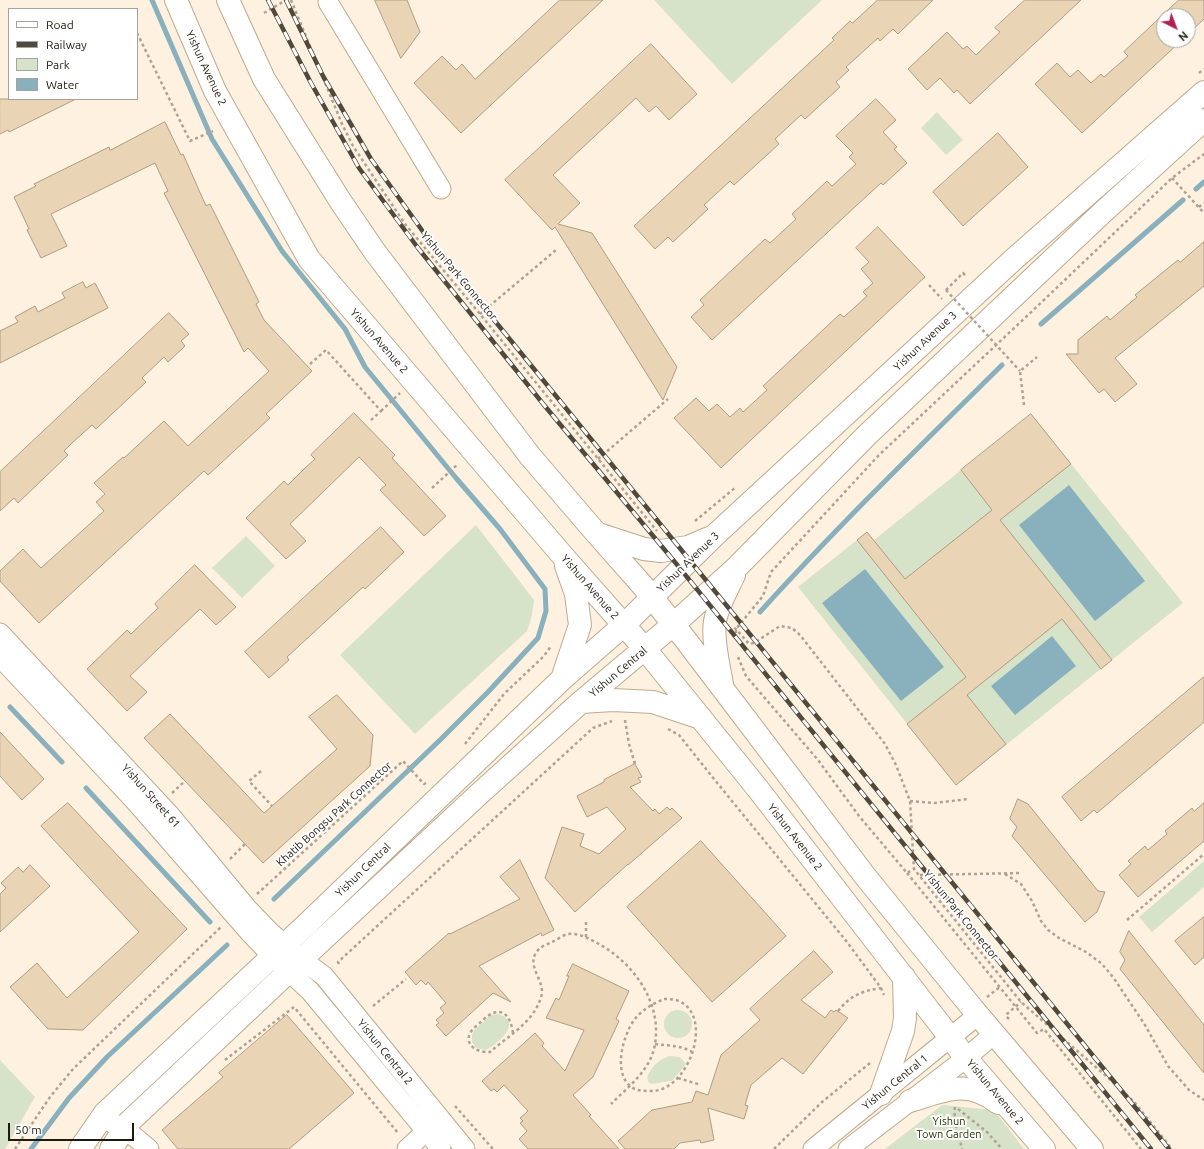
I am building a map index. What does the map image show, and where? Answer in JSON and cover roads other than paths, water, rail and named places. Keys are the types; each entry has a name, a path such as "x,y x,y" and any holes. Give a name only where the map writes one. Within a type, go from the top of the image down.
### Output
{"main road":[{"name":"Yishun Avenue 2","path":"176,0 215,91 309,260 562,555 645,649 701,718 966,1058 1013,1115 1044,1149"},
{"path":"228,0 264,79 341,202 375,252 530,456 674,624 865,876 978,1015 1092,1149"},
{"name":"Yishun Avenue 3","path":"652,597 714,536 1014,259 1204,92"},
{"path":"674,624 736,568 866,435 1115,201 1204,120"},
{"path":"597,534 644,549 661,551 688,547 714,536"},
{"path":"561,680 580,625 576,594 562,555"},
{"path":"722,686 715,644 714,624 717,613 736,568"},
{"name":"Yishun Central","path":"80,1149 101,1118 561,680 624,625 652,597"},
{"name":"Yishun Central","path":"111,1149 129,1122 446,824 581,702 674,624"},
{"path":"581,702 613,700 653,702 701,718"},
{"path":"881,1094 903,1031 905,1018 904,977"},
{"path":"910,1101 951,1089 978,1090 990,1096 1013,1115"}],"street":[{"path":"328,2 441,189"},
{"name":"Yishun Street 61","path":"0,633 9,659 105,757 134,800 258,931 295,965"},
{"name":"Yishun Central 2","path":"295,965 324,976 405,1077 460,1142"},
{"name":"Yishun Central 2","path":"295,965 310,991 439,1148"},
{"name":"Yishun Central 1","path":"813,1149 978,1015"},
{"path":"848,1149 966,1058 994,1034"},
{"path":"101,1118 124,1128 149,1149"},
{"path":"408,1148 441,1118"},
{"path":"439,1148 460,1142"}],"water":[{"path":"1069,485 1145,581 1095,621 1019,525"},
{"path":"865,569 944,667 901,701 822,603"},
{"path":"1052,636 1076,666 1015,715 991,686"}],"waterway":[{"path":"152,0 212,139 282,251 345,329 365,367 500,529 545,589 546,611 538,638 488,692 440,740 274,899"},
{"path":"1196,189 1204,182"},
{"path":"1041,324 1183,200"},
{"path":"760,612 849,517 1002,365"},
{"path":"10,707 62,762"},
{"path":"86,788 210,922"},
{"path":"31,1149 69,1098 107,1057 227,945"}],"railway":[{"path":"268,0 311,83 359,168 418,248 544,405 674,561 1151,1149"},
{"path":"286,0 323,76 371,159 429,240 1169,1149"}],"park label":[{"name":"Yishun Town Garden","path":"949,1127"}]}
